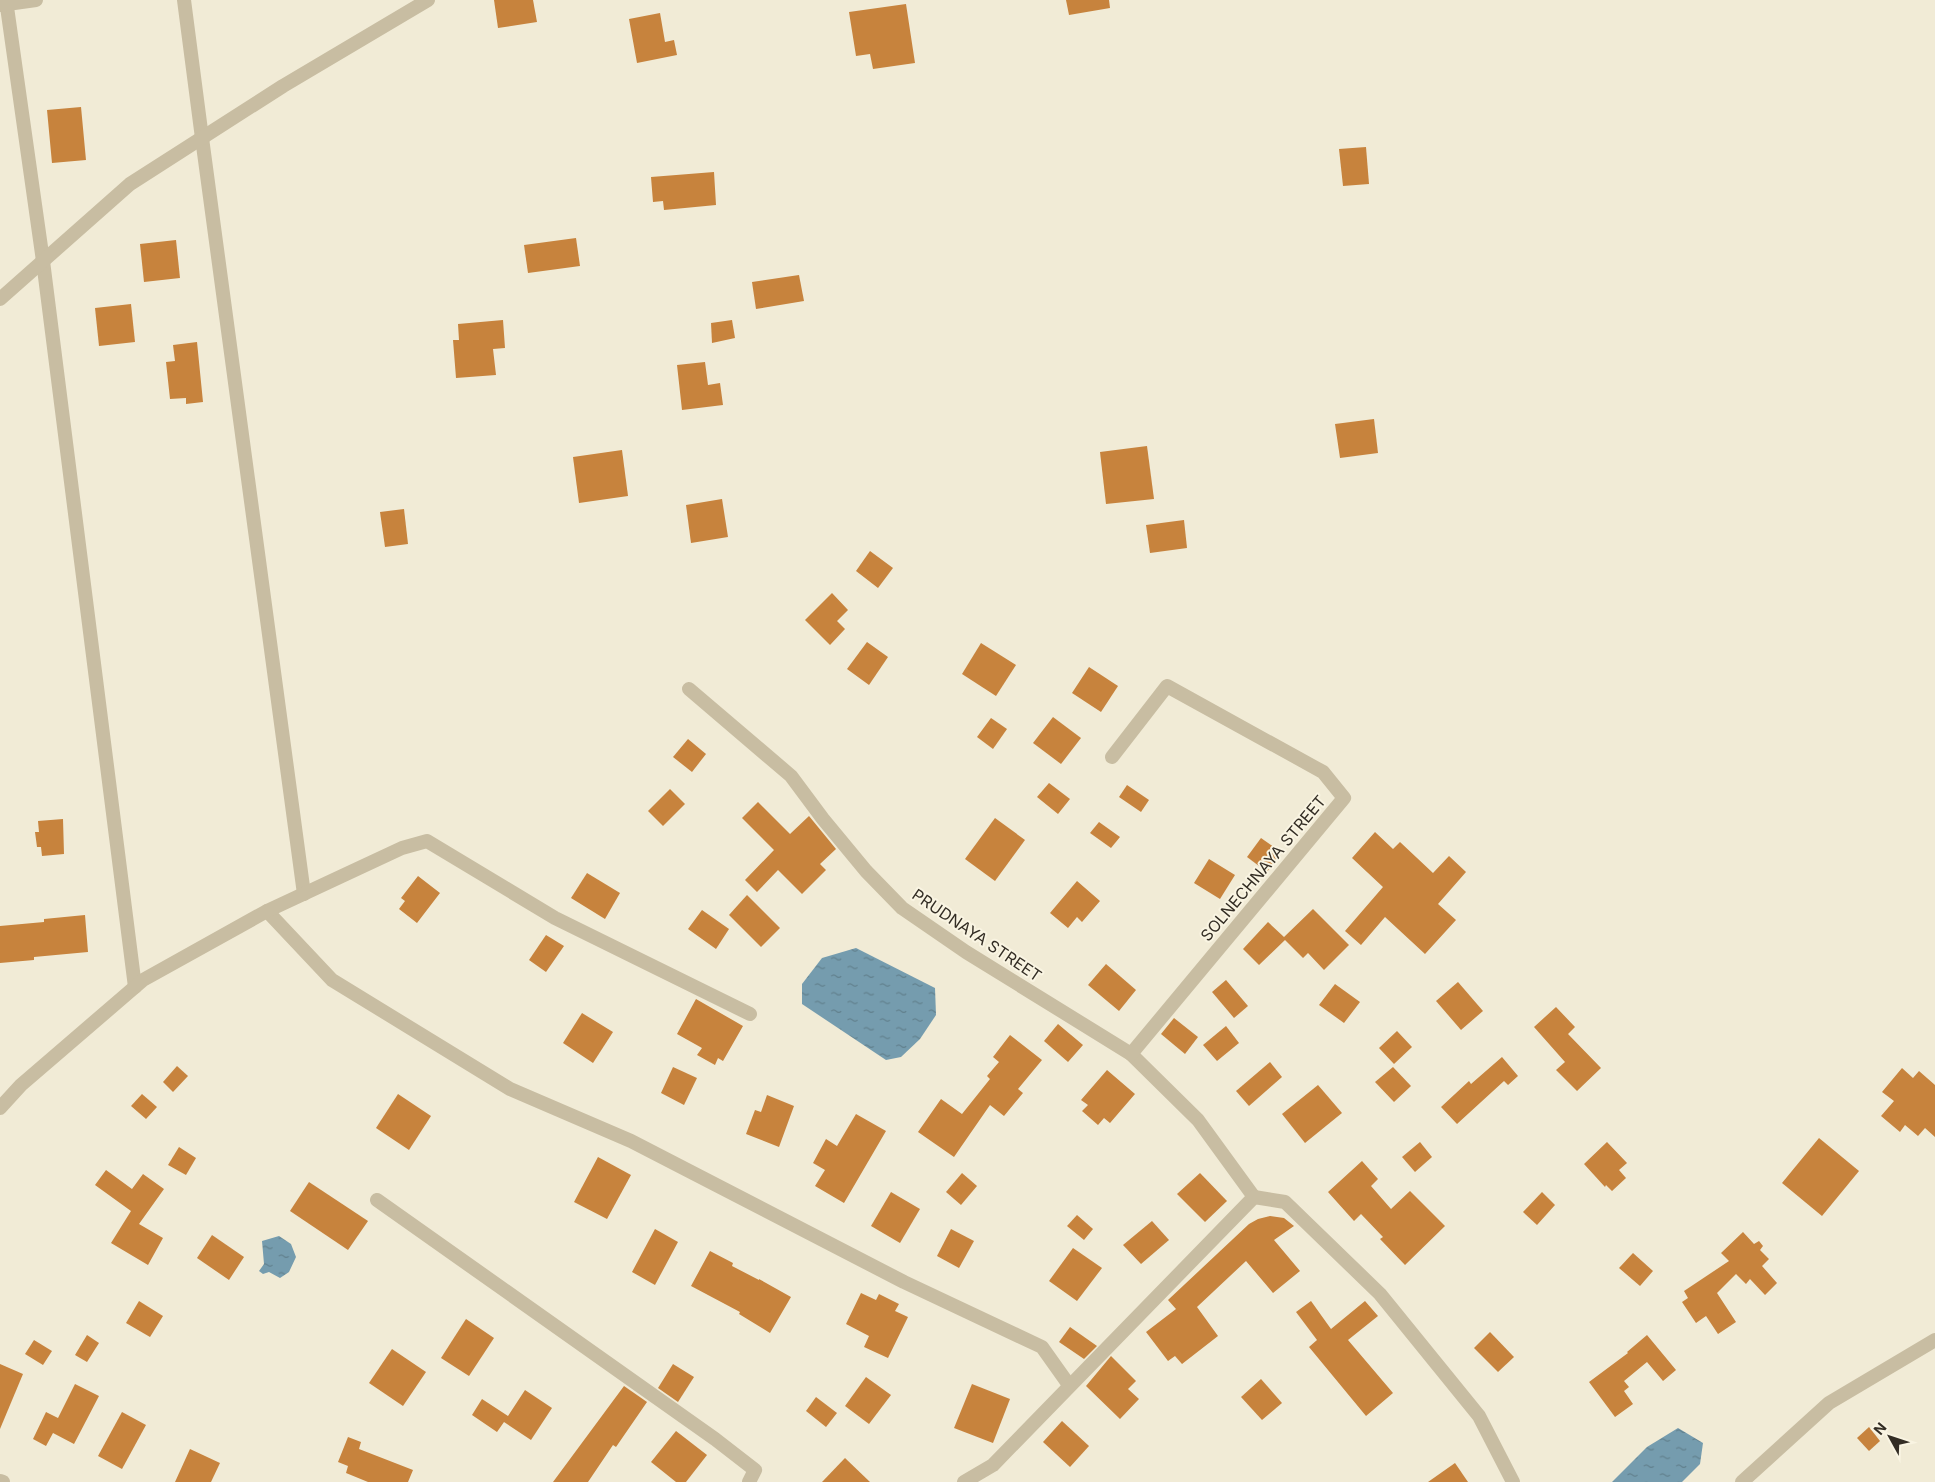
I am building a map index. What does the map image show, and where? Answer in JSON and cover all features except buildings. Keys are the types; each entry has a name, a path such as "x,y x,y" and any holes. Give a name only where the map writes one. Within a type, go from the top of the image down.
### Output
{"street":[{"path":"36,0 4,3 43,261 135,987"},
{"path":"184,0 304,894"},
{"path":"0,299 130,184 283,86 428,0"},
{"name":"SOLNECHNAYA STREET","path":"1112,757 1167,686 1323,772 1344,798 1131,1054"},
{"name":"PRUDNAYA STREET","path":"689,688 791,776 823,819 866,870 902,908 966,952 1131,1054 1198,1120 1254,1197"},
{"path":"0,1108 21,1085 143,980 267,911 402,848 427,841 555,918 750,1014"},
{"path":"267,911 332,980 510,1088 631,1141 896,1278 1042,1347 1070,1385"},
{"path":"964,1482 993,1465 1254,1197 1285,1202 1380,1294 1479,1416 1513,1482"},
{"path":"377,1200 755,1470 749,1482"},
{"path":"1742,1482 1830,1403 1935,1340"}],"water":[{"path":"856,948 935,988 936,1015 920,1039 901,1057 886,1060 802,1004 802,984 822,958"},
{"path":"279,1236 291,1244 296,1257 289,1272 280,1278 269,1272 263,1274 259,1271 264,1264 262,1241"},
{"path":"1678,1428 1703,1443 1700,1464 1682,1482 1612,1482 1647,1447"}]}
